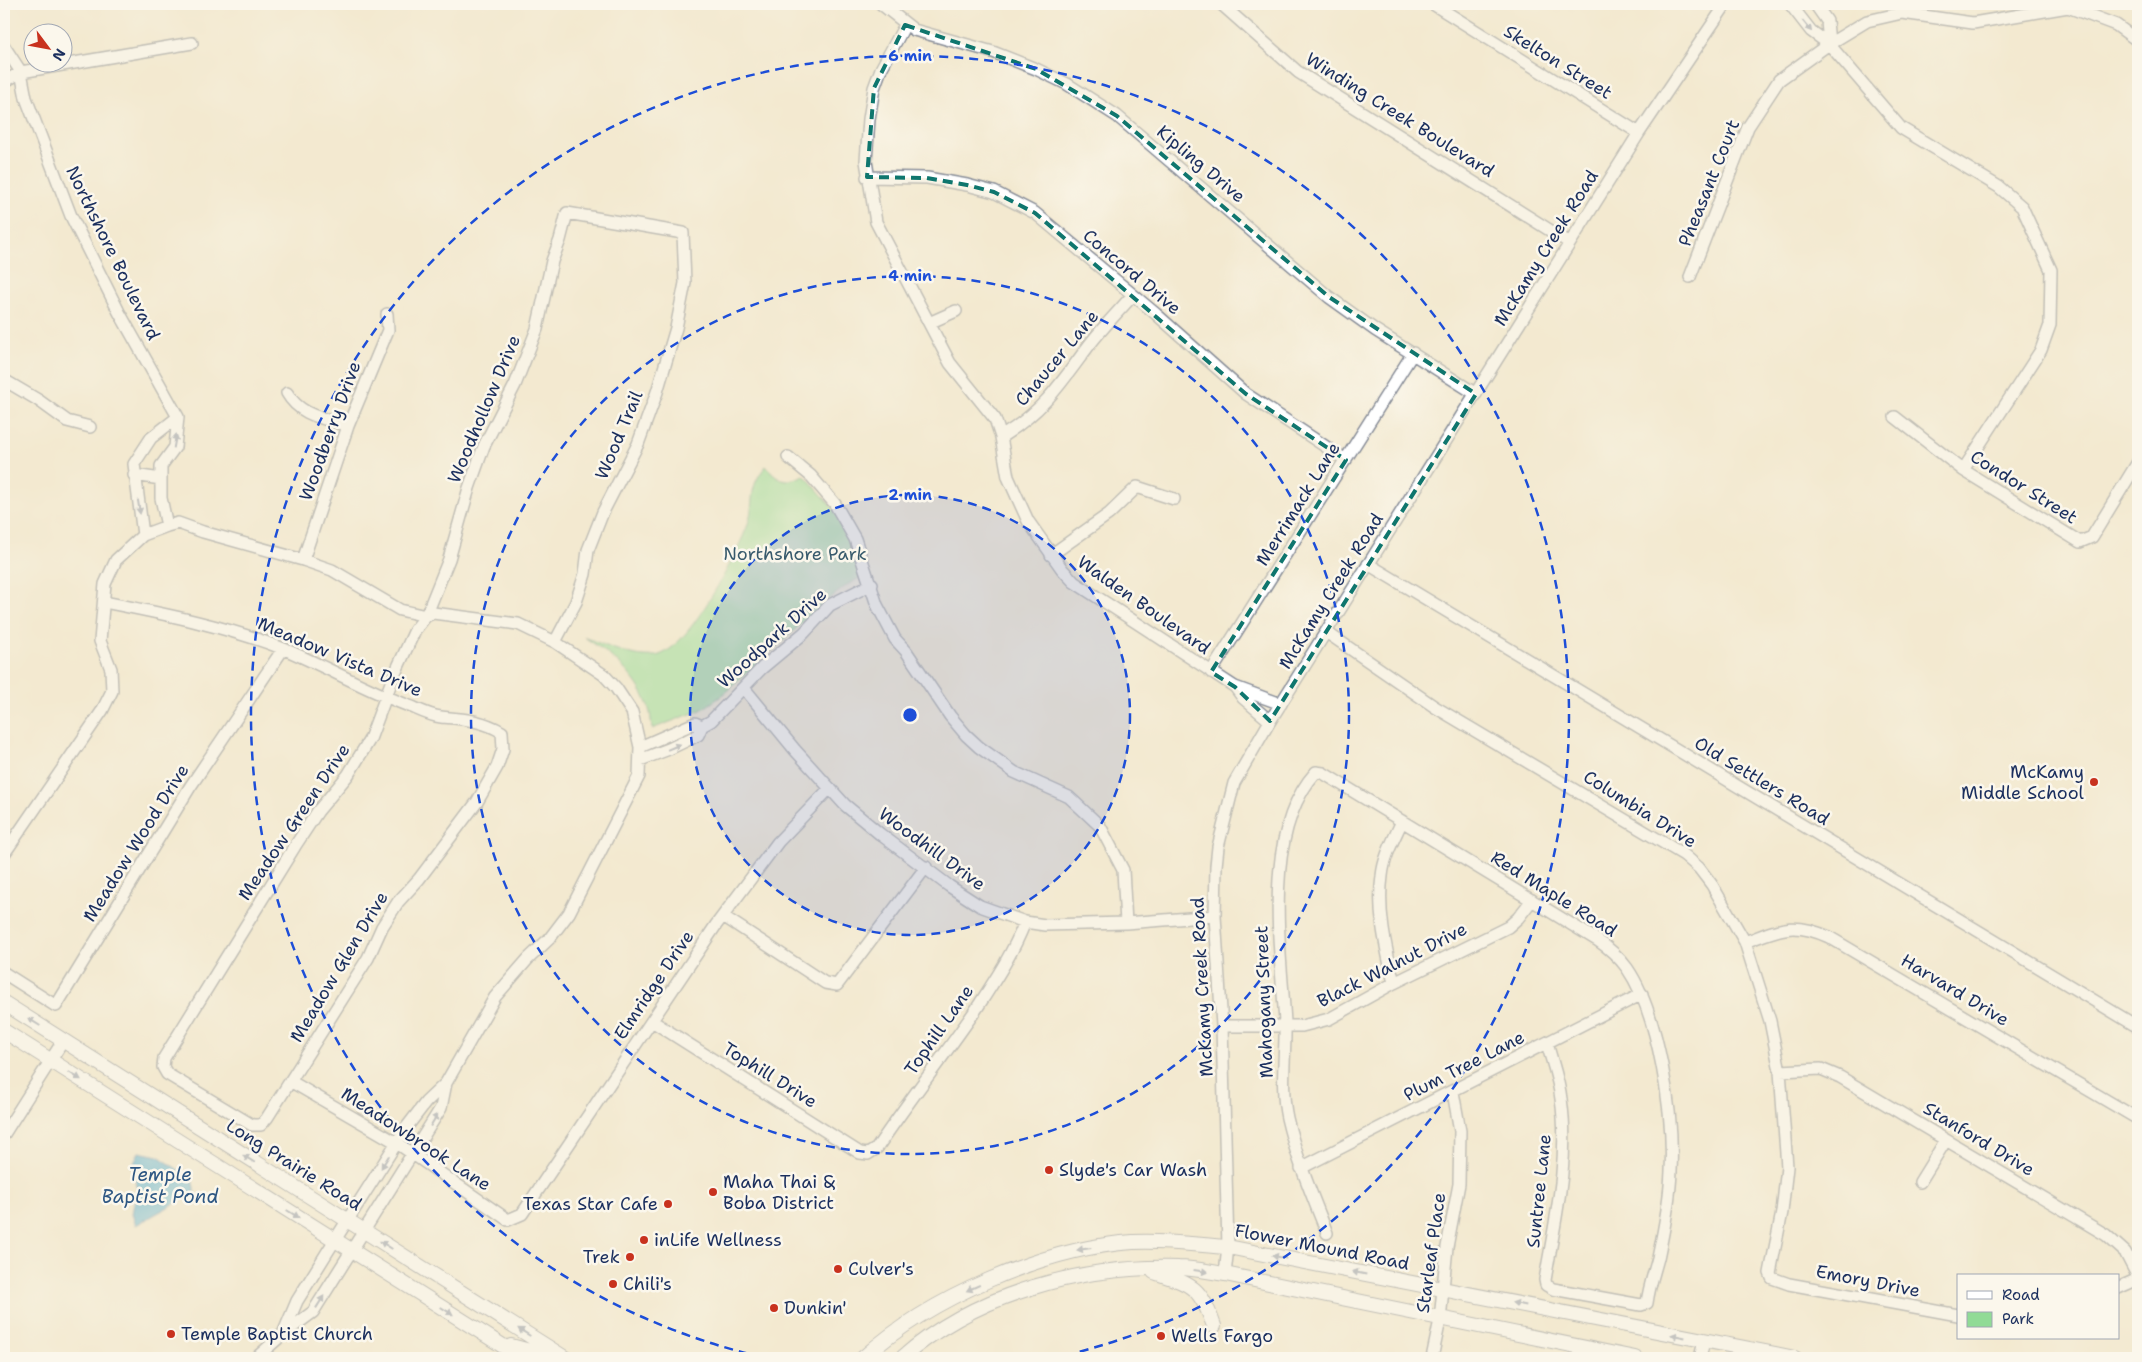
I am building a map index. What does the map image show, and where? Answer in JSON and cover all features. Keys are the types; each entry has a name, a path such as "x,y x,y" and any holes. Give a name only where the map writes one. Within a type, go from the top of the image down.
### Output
{"main road":[{"name":"Long Prairie Road","path":"4,1003 560,1355"},
{"path":"4,1031 522,1358"},
{"name":"Flower Mound Road","path":"863,1358 910,1323 954,1296 1018,1268 1073,1251 1133,1242 1228,1247 1795,1358"},
{"path":"1018,1268 1027,1289"},
{"path":"1144,1268 1190,1284 1206,1304 1214,1326"},
{"path":"902,1358 934,1334 982,1308 1027,1289 1073,1276 1144,1268 1182,1268 1225,1274 1440,1320 1635,1358"},
{"path":"494,1341 545,1355 560,1355"}],"street":[{"name":"Kipling Drive","path":"881,4 905,25 914,30 942,40 993,52 1036,70 1067,84 1117,116 1329,297 1476,394"},
{"name":"Winding Creek Boulevard","path":"1221,4 1298,72 1570,243"},
{"name":"Skelton Street","path":"1434,4 1640,133"},
{"name":"McKamy Creek Road","path":"1225,1274 1228,1247 1222,1026 1215,916 1216,866 1225,815 1234,783 1280,704 1570,243 1640,133 1726,4"},
{"path":"1790,4 1811,32 1828,44 1901,128 1999,186 2022,207 2051,270 2050,325 2041,350 1963,470"},
{"path":"1815,4 1827,21 1828,44"},
{"path":"2068,5 2116,25 2138,41"},
{"name":"Pheasant Court","path":"1690,277 1748,127 1779,80 1828,44 1867,21 1902,13 1973,23 2068,5"},
{"name":"Walden Boulevard","path":"905,25 888,53 874,88 866,146 867,177 876,222 950,364 995,419 1001,436 1008,477 1028,521 1051,555 1074,582 1235,687 1280,704"},
{"path":"4,82 21,72 192,43"},
{"name":"Northshore Boulevard","path":"4,46 21,72 26,98 71,216 119,312 178,417"},
{"name":"Concord Drive","path":"867,177 928,178 994,192 1035,213 1133,295 1246,394 1346,460"},
{"name":"Woodhollow Drive","path":"426,616 448,558 484,446 514,385 537,329 552,261 560,240 566,213 683,233"},
{"name":"Wood Trail","path":"555,642 576,602 585,574 588,550 603,512 638,444 657,392 676,328 685,283 683,233"},
{"name":"Chaucer Lane","path":"1001,436 1026,422 1038,410 1068,375 1088,346 1133,295"},
{"path":"929,323 956,311"},
{"name":"Woodberry Drive","path":"303,560 348,426 388,330 387,314"},
{"name":"Merrimack Lane","path":"1211,672 1413,354"},
{"path":"4,381 38,400 67,421 90,427"},
{"path":"287,393 294,405 301,410 348,426"},
{"path":"143,535 134,464 151,438 178,417"},
{"path":"167,526 161,498 161,466 175,447 178,417"},
{"name":"Condor Street","path":"1896,417 1963,470 2080,542 2092,537 2138,462"},
{"path":"788,457 811,476 835,504 855,539 878,606 895,639 906,651 950,716 966,735 978,747 1014,772 1069,797 1091,815 1100,826 1123,870 1126,923"},
{"path":"134,475 161,479"},
{"path":"1051,555 1109,514 1137,486 1174,499"},
{"path":"4,854 7,841 102,711 112,691 111,669 100,641 105,584 116,560 143,535 178,523 332,570 400,610 426,616 433,614 518,624 555,642 604,675 616,688 632,712 640,747 639,776 569,913 550,938 528,959 495,997 446,1083 426,1102 397,1143 335,1240 297,1301 284,1334"},
{"name":"Old Settlers Road","path":"1368,564 2138,1027"},
{"name":"Woodpark Drive","path":"640,760 689,741 698,735 702,726 711,721 762,668 804,633 830,605 872,584"},
{"name":"Meadow Vista Drive","path":"104,602 176,617 282,649 439,717 465,718 493,726 502,732"},
{"name":"Meadow Green Drive","path":"164,1068 164,1058 294,846 318,811 348,775 370,740 403,655 415,630 426,616"},
{"name":"Columbia Drive","path":"1326,632 1435,707 1684,855 1699,868 1712,885 1745,942 1770,1021 1780,1072 1787,1167 1782,1212 1770,1273 1772,1278"},
{"name":"Meadow Wood Drive","path":"4,973 56,1006 190,787 282,649"},
{"name":"Walden Boulevard","path":"1235,687 1243,698 1270,721"},
{"name":"Woodhill Drive","path":"744,688 795,750 845,805 949,886 980,906 1025,922 1045,925 1126,923 1215,916"},
{"name":"Woodpark Drive","path":"640,747 695,723 702,726"},
{"name":"Meadow Glen Drive","path":"164,1068 167,1074 252,1125 261,1125 368,958 382,926 398,902 419,879 477,802 497,767 503,749 502,732"},
{"name":"Red Maple Road","path":"1316,772 1324,773 1608,947 1628,968 1642,994 1653,1029 1666,1096 1671,1171 1666,1216 1647,1302 1636,1306 1553,1289 1546,1285"},
{"name":"Mahogany Street","path":"1316,772 1300,797 1286,833 1280,859 1278,889 1279,942 1285,1025 1284,1085 1287,1117 1302,1168 1327,1233"},
{"name":"Elmridge Drive","path":"522,1214 723,916 778,842 830,788"},
{"path":"1394,983 1383,929 1382,875 1388,853 1402,821"},
{"path":"723,916 825,983 837,985 926,867"},
{"name":"Black Walnut Drive","path":"1222,1026 1302,1026 1329,1019 1394,983 1508,927 1532,900"},
{"name":"Tophill Lane","path":"870,1152 877,1148 981,1001 1014,948 1025,922"},
{"name":"Harvard Drive","path":"1745,942 1782,928 1794,927 1804,927 1829,937 2138,1119"},
{"name":"Plum Tree Lane","path":"1302,1168 1642,994"},
{"name":"Tophill Drive","path":"652,1021 860,1153 870,1152"},
{"path":"4,1134 64,1041"},
{"name":"Suntree Lane","path":"1546,1285 1545,1280 1560,1190 1563,1142 1562,1100 1547,1043"},
{"name":"Stanford Drive","path":"1780,1072 1810,1069 1829,1072 2106,1235 2125,1252 2138,1278"},
{"name":"Meadowbrook Lane","path":"290,1081 397,1143 508,1220 522,1214"},
{"path":"256,1358 313,1312 414,1154 441,1108 446,1083"},
{"name":"Starleaf Place","path":"1432,1358 1440,1320 1447,1247 1459,1184 1460,1131 1453,1092"},
{"path":"1920,1182 1946,1140"},
{"name":"Emory Drive","path":"1772,1278 1789,1284 1957,1315"},
{"path":"2120,1287 2138,1278"},
{"path":"1700,1358 1704,1341"}],"highlighted area":[{"path":"905,25 1036,69 1117,116 1329,297 1476,394 1270,721 1235,687 1211,672 1346,460 1246,394 1035,213 994,192 967,185 927,178 867,177 874,88"}],"green space":[{"name":"Northshore Park","path":"766,466 783,479 792,480 803,475 807,478 835,510 851,538 865,575 847,585 828,600 720,697 701,710 652,729 649,709 643,695 630,675 613,658 584,637 618,650 645,656 654,656 667,651 680,639 695,622 708,602 732,559 750,518 756,482"}],"water":[{"name":"Temple Baptist Pond","path":"139,1152 158,1156 192,1179 195,1192 136,1225 132,1214 137,1187 132,1166"}],"place":[{"name":"McKamy Middle School","path":"2094,782"},
{"name":"Slyde's Car Wash","path":"1049,1170"},
{"name":"Maha Thai & Boba District","path":"713,1192"},
{"name":"Texas Star Cafe","path":"668,1204"},
{"name":"inLife Wellness","path":"644,1240"},
{"name":"Trek","path":"630,1257"},
{"name":"Culver's","path":"838,1269"},
{"name":"Chili's","path":"613,1284"},
{"name":"Dunkin'","path":"774,1308"},
{"name":"Temple Baptist Church","path":"171,1334"},
{"name":"Wells Fargo","path":"1161,1336"}]}
